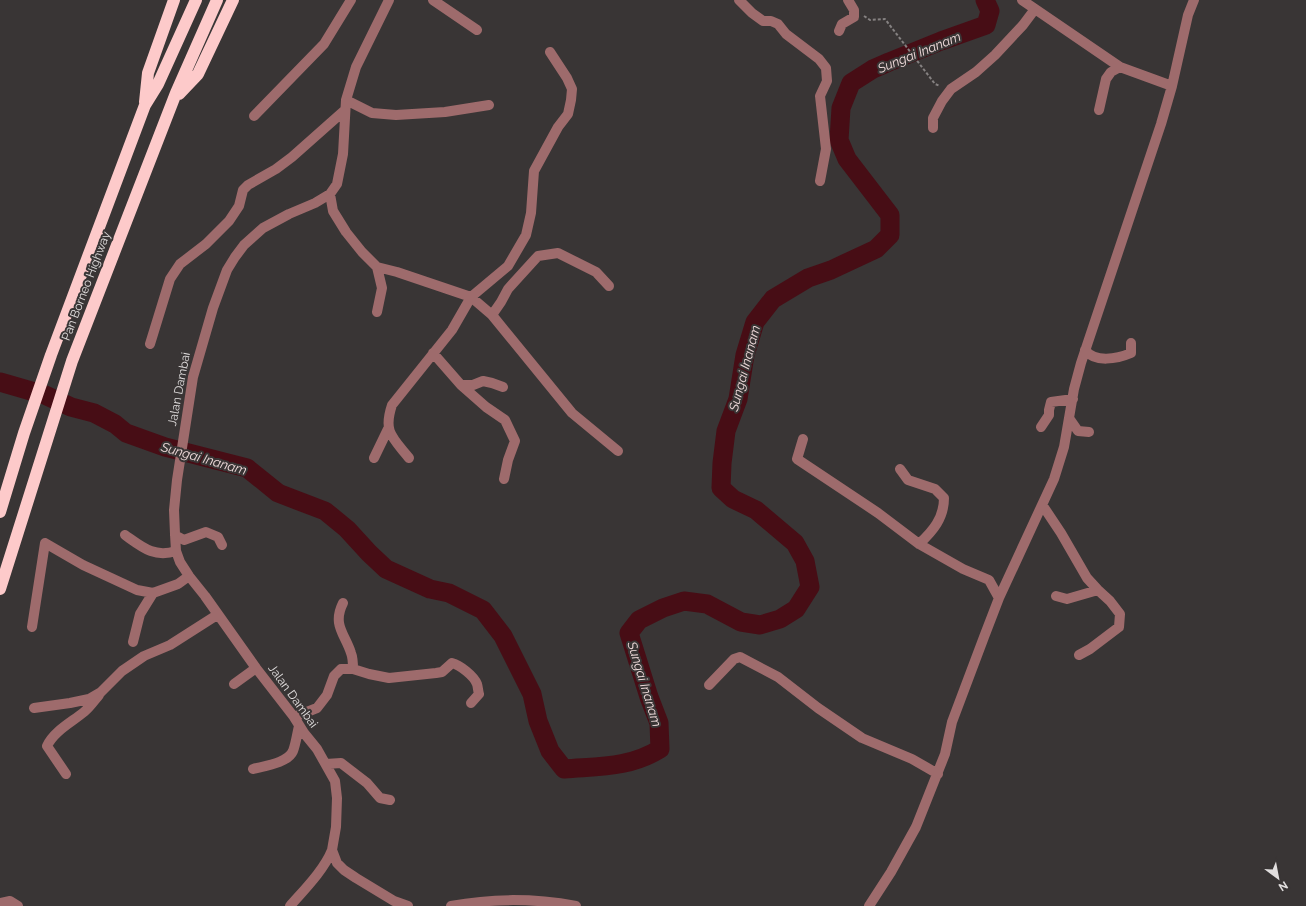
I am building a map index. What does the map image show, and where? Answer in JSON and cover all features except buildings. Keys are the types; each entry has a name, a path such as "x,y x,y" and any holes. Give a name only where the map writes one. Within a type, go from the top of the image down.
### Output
{"highway":[{"path":"144,105 148,73 174,0"},
{"name":"Pan Borneo Highway","path":"0,512 24,433 51,354 144,105 158,84 196,0"},
{"name":"Pan Borneo Highway","path":"0,589 72,361 174,97 217,0"},
{"path":"174,97 198,74 233,0"}],"street":[{"path":"254,116 324,44 351,0"},
{"path":"389,0 356,67 345,105 343,154 340,174 337,184 330,194 333,211 346,232 362,252 377,267 471,296 492,315 564,401 572,413 618,451"},
{"path":"432,0 477,30"},
{"path":"740,0 752,13 763,21 772,21 778,24 786,34 819,59 826,68 827,81 820,96 826,149 820,181"},
{"path":"839,31 842,24 854,17 854,10 848,0"},
{"path":"1022,0 1120,67 1172,86"},
{"path":"869,906 891,872 916,827 938,774 945,754 952,722 999,598 1043,506 1054,479 1064,447 1073,399 1085,350 1161,124 1172,86 1188,15 1194,0"},
{"path":"933,128 933,118 942,101 951,89 976,72 995,55 1023,25 1035,9"},
{"path":"374,458 388,429 389,415 392,405 452,330 471,296 508,266 526,235 531,213 534,171 558,128 568,114 571,100 572,89 562,69 550,52"},
{"path":"1099,110 1106,79 1111,72 1120,67"},
{"path":"345,105 372,113 396,115 445,112 489,105"},
{"path":"150,344 170,279 180,264 206,244 229,221 239,206 244,190 248,186 276,169 292,157 345,105"},
{"name":"Jalan Dambai","path":"330,194 315,203 289,214 263,228 244,244 227,270 212,308 192,377 174,510 176,551 188,576 205,596 217,615 317,749 335,781 337,798 336,828 332,850"},
{"path":"492,315 508,288 538,256 558,253 596,272 609,286"},
{"path":"376,312 382,288 377,267"},
{"path":"1085,350 1088,355 1099,359 1124,356 1130,353 1130,343"},
{"path":"433,354 461,385 486,407 505,420 515,441 508,460 504,480"},
{"path":"461,385 473,386 482,381 492,383 503,388"},
{"path":"1041,427 1049,415 1051,402 1073,399"},
{"path":"1069,418 1078,431 1090,432"},
{"path":"388,429 409,458"},
{"path":"803,439 797,459 878,513 919,544 963,569 989,580 999,598"},
{"path":"900,469 908,480 934,489 944,498 941,518 932,532 919,544"},
{"path":"1043,506 1061,533 1087,578 1110,601 1120,614 1119,627 1090,649 1079,655"},
{"path":"175,535 184,540 206,532 218,537 222,545"},
{"path":"124,535 147,550 168,553 176,551"},
{"path":"32,627 45,543 83,565 128,586 153,593 178,584 188,576"},
{"path":"1056,596 1067,599 1098,590"},
{"path":"133,642 140,614 153,593"},
{"path":"343,603 338,612 340,631 352,655 353,669"},
{"path":"66,774 47,746 50,741 93,703 101,692 122,671 144,656 170,644 217,615"},
{"path":"709,685 734,659 740,657 778,677 818,708 862,738 912,760 938,774"},
{"path":"253,769 283,760 293,753 296,722 317,708 327,695 334,676 341,669 353,669 389,678 442,672 452,663 456,664 471,676 477,684 478,694 471,703"},
{"path":"234,684 256,668"},
{"path":"34,708 70,704 89,699 101,692"},
{"path":"326,764 341,763 367,783 380,798 390,800"},
{"path":"332,850 337,863 344,870 395,904 408,906"},
{"path":"290,906 329,858 332,850"},
{"path":"451,906 495,899 552,901 576,906"},
{"path":"495,899 503,905 508,906"},
{"path":"0,903 10,901 18,906"}],"path":[{"path":"854,10 870,20 885,19 935,84"}],"waterway":[{"name":"Sungai Inanam","path":"0,382 45,395 71,407 94,413 115,424 126,433 165,447 247,468 278,493 325,511 347,529 386,569 430,589 449,593 483,610 503,636 532,694 538,721 550,751 564,769 614,765 637,760 660,749 659,723 649,697 629,633 639,620 663,608 684,601 707,604 741,622 760,625 780,619 796,609 810,587 805,561 795,543 756,510 733,499 721,488 722,463 726,431 738,399 745,355 755,322 773,299 808,278 831,270 876,249 890,235 890,215 847,159 839,140 841,108 851,83 873,69 889,62 986,25 990,11 985,0"}]}
